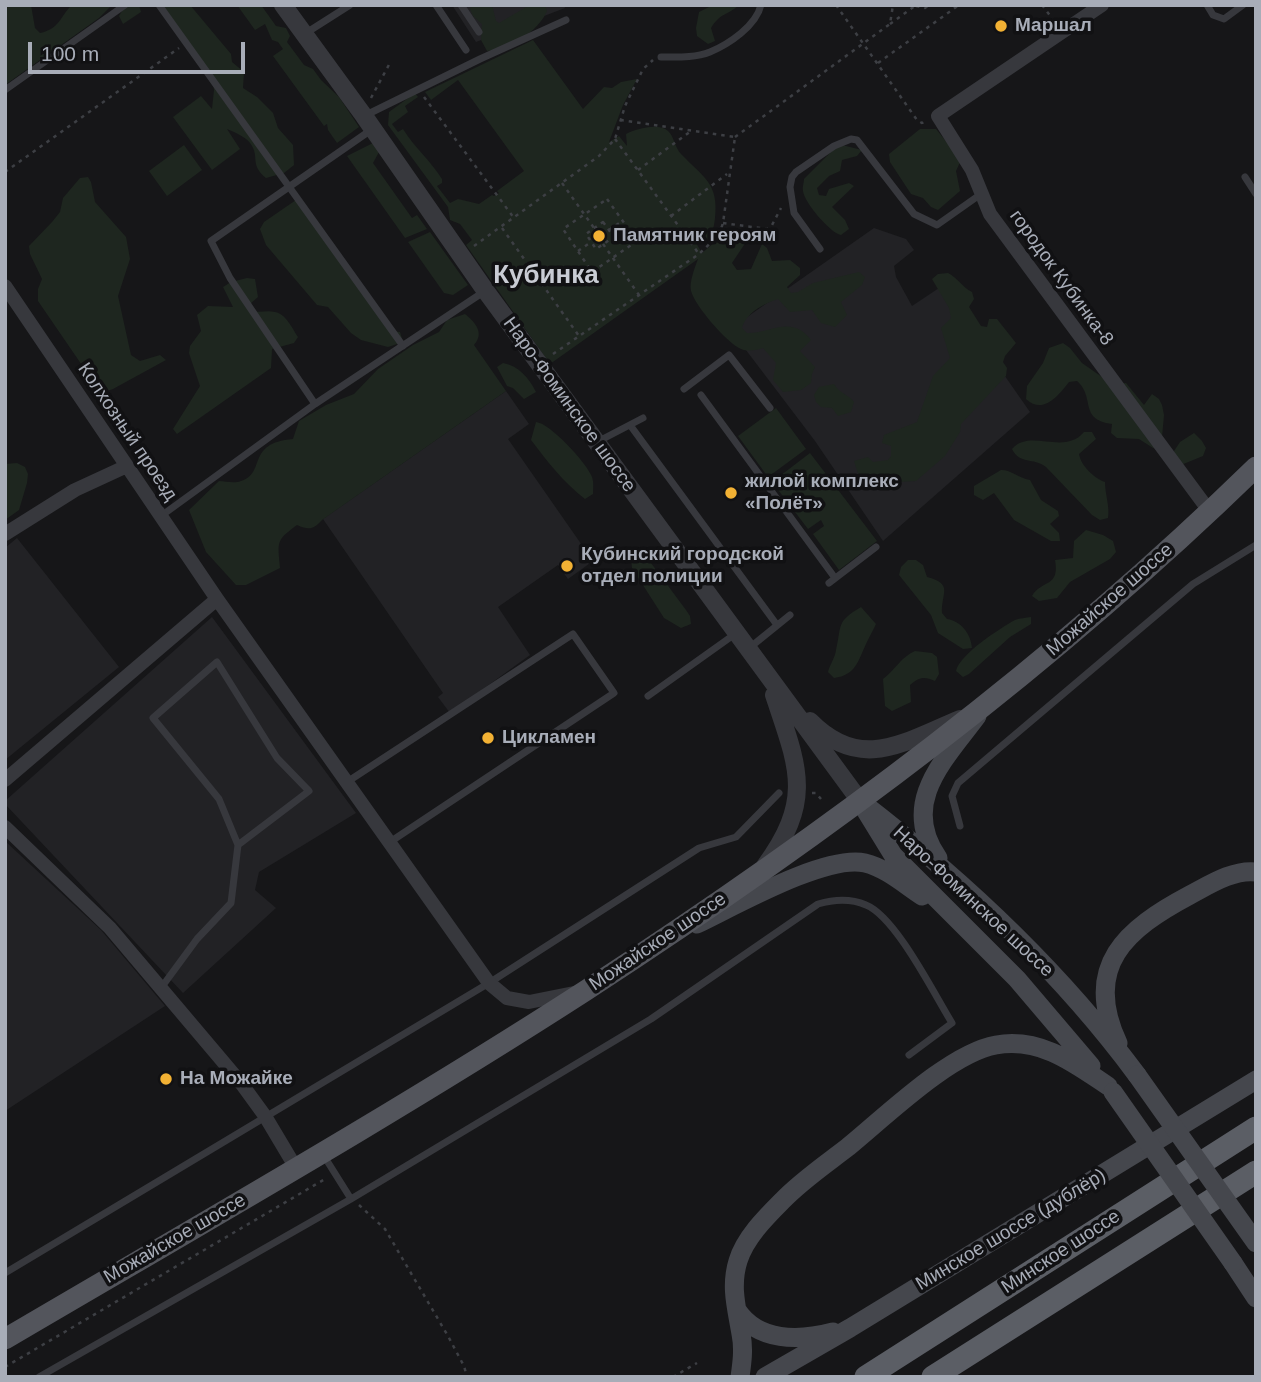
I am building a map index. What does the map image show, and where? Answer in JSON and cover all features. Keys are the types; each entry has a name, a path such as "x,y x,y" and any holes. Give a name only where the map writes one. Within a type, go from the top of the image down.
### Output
{"highway":[{"name":"Минское шоссе","path":"866,1377 1256,1128"},
{"name":"Минское шоссе","path":"933,1377 1256,1172"}],"main road":[{"name":"Можайское шоссе","path":"5,1339 321,1153 583,992 759,874 860,802 1057,648 1210,512 1256,467"},
{"path":"948,873 924,833 922,812 925,796 933,775 981,710"},
{"name":"Наро-Фоминское шоссе","path":"860,802 948,873 1036,956 1131,1068 1256,1243"},
{"name":"Наро-Фоминское шоссе","path":"860,802 893,855 1017,979 1110,1089 1256,1298"},
{"path":"658,942 806,874 825,867 855,862 880,869 957,920"},
{"path":"1131,1068 1110,1026 1105,995 1107,972 1117,951 1134,930 1166,908 1214,882 1250,871 1256,872"},
{"path":"740,1377 742,1336 735,1306 734,1284 738,1259 754,1231 784,1198 960,1058 996,1045 1034,1045 1067,1058 1110,1089"},
{"name":"Минское шоссе (дублёр)","path":"765,1377 1256,1080"},
{"path":"735,1306 744,1321 762,1332 786,1338 816,1336 850,1328"}],"street":[{"name":"Наро-Фоминское шоссе","path":"283,5 369,115 485,290 860,802"},
{"path":"938,116 1102,5"},
{"name":"городок Кубинка-8","path":"938,116 972,170 990,214 1210,512"},
{"name":"Колхозный проезд","path":"5,286 217,599 489,983"},
{"path":"5,534 75,490 127,466"},
{"path":"5,780 217,599"},
{"path":"769,679 825,736 845,747 860,750 895,746 981,710"},
{"path":"759,874 777,850 788,828 799,793 790,742 769,679"},
{"path":"5,827 110,928 241,1083 265,1116 296,1168"},
{"path":"489,983 508,998 530,1002 583,992"}],"lane":[{"path":"5,90 125,5"},
{"path":"159,5 403,346"},
{"path":"304,34 350,5"},
{"path":"436,5 466,50"},
{"path":"474,5 463,8 479,32"},
{"path":"661,57 691,56 709,52 751,24 759,14 761,5"},
{"path":"1207,5 1213,15 1224,19 1243,5"},
{"path":"315,404 230,278 211,241 290,186 369,115 418,89 566,20"},
{"path":"820,249 794,213 790,187 796,172 834,146 851,139 862,144 914,214 937,225 982,194"},
{"path":"1245,177 1256,194"},
{"path":"161,516 315,404 485,290"},
{"path":"684,389 729,355 770,408"},
{"path":"701,395 832,581 876,547"},
{"path":"597,442 643,418"},
{"path":"630,425 777,625"},
{"path":"960,826 952,796 958,783 1193,584 1256,545"},
{"path":"747,649 790,615"},
{"path":"347,782 573,634 614,693 390,842"},
{"path":"648,696 736,634"},
{"path":"161,988 197,939 231,903 238,845 219,799 153,718 217,662 277,758 309,790 238,845"},
{"path":"5,1273 489,983 699,848 736,837 779,793"},
{"path":"39,1377 351,1199 652,1019 818,904 836,899 853,901 869,906 883,916 952,1023 909,1055"},
{"path":"321,1153 351,1199"}],"path":[{"path":"836,5 917,120 922,123 938,116"},
{"path":"890,24 893,5"},
{"path":"621,120 735,136 916,5 926,8 929,5"},
{"path":"877,63 959,5"},
{"path":"1042,5 1062,33"},
{"path":"5,172 186,44"},
{"path":"474,246 599,156 615,139 625,106 643,69 661,57"},
{"path":"369,115 391,61"},
{"path":"418,89 514,218"},
{"path":"638,170 692,131"},
{"path":"553,354 699,254 719,235 735,136"},
{"path":"615,139 699,254"},
{"path":"671,216 729,173"},
{"path":"562,183 594,228"},
{"path":"723,223 767,229 790,198"},
{"path":"607,199 622,220 637,242 592,272 563,229 607,199"},
{"path":"608,230 622,220"},
{"path":"603,222 608,230 614,237 596,249 586,234 603,222"},
{"path":"502,227 579,336"},
{"path":"578,251 591,242"},
{"path":"604,244 639,295"},
{"path":"805,793 816,793 821,789"},
{"path":"816,793 821,799"},
{"path":"5,1367 335,1174"},
{"path":"351,1199 384,1229 448,1336 467,1377"},
{"path":"673,1377 697,1363"}],"shaded area":[{"path":"7,5 31,5 35,28 40,33 56,25 72,5 111,6 99,18 5,85"},
{"path":"139,5 141,12 123,24 119,16 125,6"},
{"path":"158,5 190,5 231,54 232,62 244,72 243,88 273,113 278,128 293,145 294,165 284,173 266,178 256,165 250,143 227,129 240,149 212,170 173,117 201,96 212,109 213,83"},
{"path":"237,5 261,5 276,26 286,28 290,36 287,42 304,65 313,69 339,97 359,127 337,143 327,124 324,126 273,56 283,49 278,42 272,40 265,24 255,30"},
{"path":"452,5 564,5 565,8 476,42"},
{"path":"472,5 492,5 499,23 528,6 545,5 547,11 537,26 522,38 505,47 487,51 481,40 482,24 473,16 470,9"},
{"path":"713,5 739,5 721,17 711,28 715,41 708,44 697,36 696,28 699,12"},
{"path":"533,40 583,109 604,87 612,88 621,82 637,79 623,105 609,142 619,136 627,146 626,134 647,127 664,128 670,133 679,151 712,188 716,206 715,218 705,243 696,243 702,253 729,230 743,233 746,242 732,263 737,270 751,269 762,244 767,248 772,261 790,260 800,268 800,275 787,287 791,293 813,283 859,272 865,277 862,285 841,302 847,315 835,327 821,323 812,310 790,312 778,299 756,310 744,323 742,328 747,333 780,327 796,328 803,332 811,340 800,351 815,367 811,383 801,390 783,392 773,380 776,363 763,348 749,351 741,349 712,323 691,291 698,259 550,364 466,245 472,240 460,224 450,220 448,207 388,125 389,112 415,93 418,97 405,106 408,112 392,124 398,132 403,129 438,172 442,183 437,186 450,203 458,199 479,204 494,196 524,171 458,80 431,100 425,92"},
{"path":"920,129 936,129 961,160 956,171 960,191 938,210 923,198 911,194 890,162 889,154"},
{"path":"373,143 379,152 373,163 412,218 417,215 427,229 405,238 347,156"},
{"path":"184,145 202,170 167,196 149,171"},
{"path":"842,145 862,150 857,156 842,160 840,171 829,176 817,188 819,195 826,196 829,189 849,183 854,186 832,207 845,220 849,229 841,235 818,216 804,196 803,188 804,179 835,148"},
{"path":"88,177 95,202 126,237 130,259 118,296 131,355 140,361 160,355 166,360 101,393 38,301 38,289 42,279 29,246 60,212 63,198 80,178"},
{"path":"296,200 392,331 400,332 403,342 388,347 361,340 351,333 328,307 317,305 266,245 260,229 264,222"},
{"path":"874,228 906,239 914,250 894,266 896,277 912,306 942,286 1030,412 883,541 815,441 730,329"},
{"path":"430,232 468,285 453,295 444,293 408,242"},
{"path":"948,273 972,292 974,299 969,307 981,326 987,327 989,319 997,319 1016,343 1003,362 1007,368 1006,376 961,424 960,432 945,456 916,481 899,482 878,489 861,483 854,461 868,457 873,462 888,460 891,446 882,443 884,435 917,422 933,376 950,358 941,328 951,318 949,308 932,279 938,274"},
{"path":"247,278 255,279 258,297 250,304 251,311 279,313 298,337 294,343 272,349 271,368 177,434 173,429 200,386 189,353 190,346 201,331 197,315 208,306 233,307 223,287"},
{"path":"465,314 479,332 474,345 506,391 316,526 308,528 297,525 281,539 280,568 246,585 236,585 206,552 189,510 219,481 235,482 249,477 268,446 293,439 299,421 326,405 354,394 378,369 413,345 439,332 447,320"},
{"path":"1063,343 1082,363 1112,384 1126,383 1144,405 1152,394 1159,399 1164,415 1161,448 1153,448 1139,439 1117,438 1111,433 1112,424 1095,418 1091,413 1086,394 1077,381 1069,382 1050,402 1038,405 1026,399 1027,386 1043,363 1049,348"},
{"path":"503,363 523,373 536,392 524,399 507,386 497,367"},
{"path":"834,384 854,402 851,412 838,416 832,408 821,407 816,402 814,395 819,387"},
{"path":"506,391 529,424 508,439 593,561 568,579 558,565 498,607 530,655 450,713 438,697 443,693 323,519"},
{"path":"776,408 806,449 768,477 738,436"},
{"path":"536,422 559,436 583,463 592,477 593,494 585,499 543,456 531,440"},
{"path":"1084,432 1092,432 1096,439 1079,454 1082,463 1105,482 1108,518 1100,520 1046,467 1019,457 1012,449 1019,443 1028,441 1067,442"},
{"path":"1194,433 1206,448 1203,456 1181,465 1175,460 1174,451 1180,442"},
{"path":"810,453 877,541 839,570 813,534 824,526 821,520 808,529 772,482"},
{"path":"17,463 25,467 28,474 27,483 19,510 5,520 5,464"},
{"path":"1001,470 1030,480 1041,500 1058,511 1059,516 1050,524 1059,533 1060,541 1051,541 1014,520 994,493 983,500 974,495 974,486"},
{"path":"1086,530 1113,541 1116,552 1110,559 1070,582 1057,598 1039,601 1032,596 1053,579 1055,560 1073,558 1074,541"},
{"path":"17,538 119,667 5,760 5,548"},
{"path":"637,554 651,563 690,616 691,624 681,628 664,618 632,568 631,559"},
{"path":"908,560 916,560 923,565 927,577 941,583 944,590 942,613 964,629 972,648 963,649 938,633 931,615 899,575 901,567"},
{"path":"861,607 876,624 852,670 834,678 828,672 841,624 847,616"},
{"path":"212,617 356,813 259,872 255,890 276,908 183,993 5,801"},
{"path":"1031,617 1031,624 1010,637 969,674 963,677 956,671 965,657 990,636 1015,620"},
{"path":"915,651 932,653 937,657 939,674 935,681 922,678 913,682 910,685 911,702 892,711 885,706 883,679"},
{"path":"5,841 101,930 165,1006 5,1111"}],"place":[{"name":"Маршал","path":"1001,26"},
{"name":"Памятник героям","path":"599,236"},
{"name":"жилой комплекс «Полёт»","path":"731,493"},
{"name":"Кубинский городской отдел полиции","path":"567,566"},
{"name":"Цикламен","path":"488,738"},
{"name":"На Можайке","path":"166,1079"}],"district":[{"name":"Кубинка","path":"546,276"}]}
